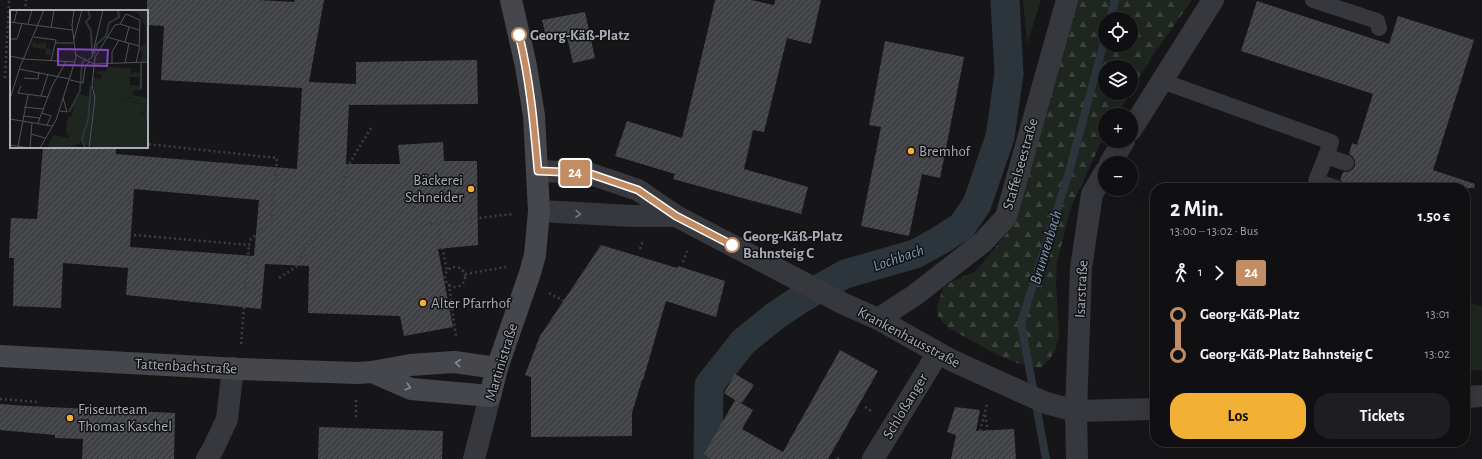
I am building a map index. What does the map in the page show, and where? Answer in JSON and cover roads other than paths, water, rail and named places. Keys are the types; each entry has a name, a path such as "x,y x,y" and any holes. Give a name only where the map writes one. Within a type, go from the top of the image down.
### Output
{"street":[{"name":"Martinistraße","path":"474,459 497,368 535,255 539,211 534,116 526,66 511,0"},
{"name":"Staffelseestraße","path":"878,319 915,295 983,242 1006,217 1067,0"},
{"path":"1138,119 1213,0"},
{"name":"Krankenhausstraße","path":"538,171 588,173 638,190 676,216 842,303 878,319 944,357 1046,403 1076,412 1150,408"},
{"name":"Isarstraße","path":"1077,459 1076,412 1081,268 1092,194 1098,184"},
{"name":"Krankenhausstraße","path":"539,211 633,216 676,216"},
{"name":"Tattenbachstraße","path":"0,356 236,369 372,372 410,365 460,363 497,368"},
{"name":"Schloßanger","path":"873,459 944,357"},
{"path":"207,459 226,419 236,369"},
{"name":"Tattenbachstraße","path":"372,372 411,389 490,396"},
{"path":"1470,397 1482,396"}],"lane":[{"path":"1314,0 1377,21 1379,28"},
{"path":"1162,81 1331,142 1316,181 1322,183"},
{"path":"1326,156 1346,163"}],"waterway":[{"name":"Lochbach","path":"708,459 709,385 743,342 775,316 799,300 845,274 915,254 939,241 962,226 977,204 1000,137 1009,74 1005,0"},
{"name":"Brunnenbach","path":"1112,12 1115,0"},
{"name":"Brunnenbach","path":"1046,459 1021,323 1069,172 1101,52"}],"place":[{"name":"Georg-Käß-Platz","path":"519,35"},
{"name":"Bremhof","path":"911,151"},
{"name":"Bäckerei Schneider","path":"471,189"},
{"name":"Georg-Käß-Platz Bahnsteig C","path":"732,245"},
{"name":"Alter Pfarrhof","path":"423,303"},
{"name":"Friseurteam Thomas Kaschel","path":"70,418"}]}
